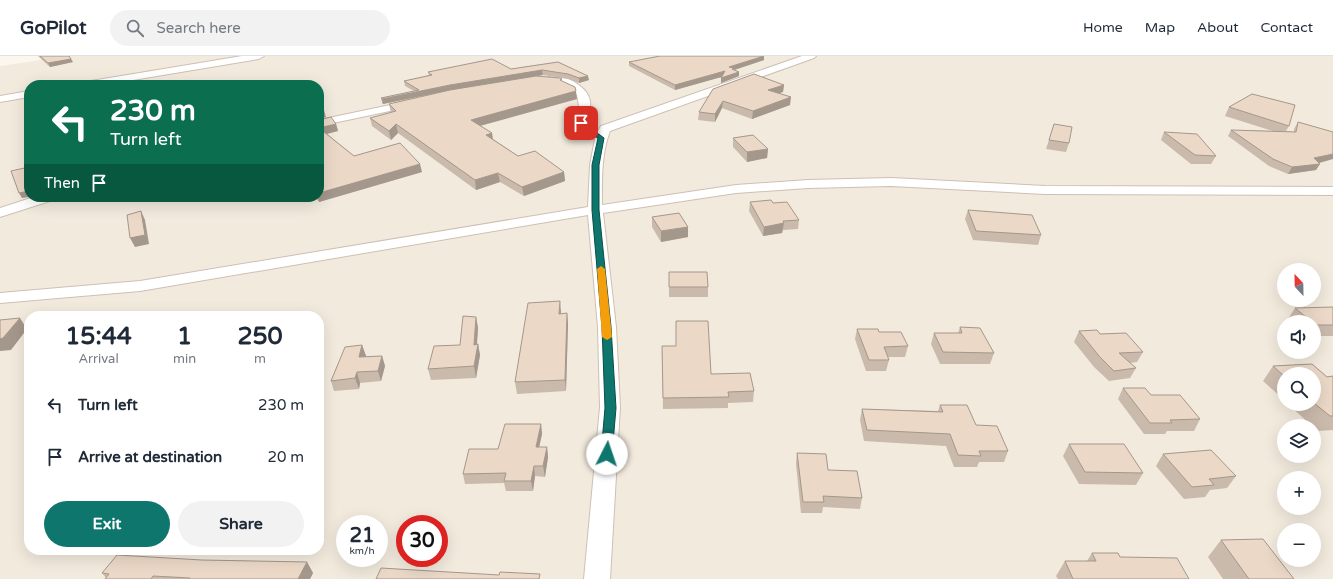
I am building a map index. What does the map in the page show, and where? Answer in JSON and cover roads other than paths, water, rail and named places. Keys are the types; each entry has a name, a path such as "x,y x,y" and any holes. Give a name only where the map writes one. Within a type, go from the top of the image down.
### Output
{"street":[{"path":"114,80 260,56"},
{"path":"597,579 610,408 606,327 595,210 596,165 601,138 605,129 615,124 811,56"},
{"path":"544,79 560,80 581,91 585,99 581,123 584,127 601,138"},
{"path":"0,98 24,95"},
{"path":"324,122 424,101"},
{"path":"0,298 155,284 595,210 736,189 808,184 891,182 1045,190 1333,190"},
{"path":"0,213 33,202"}]}
